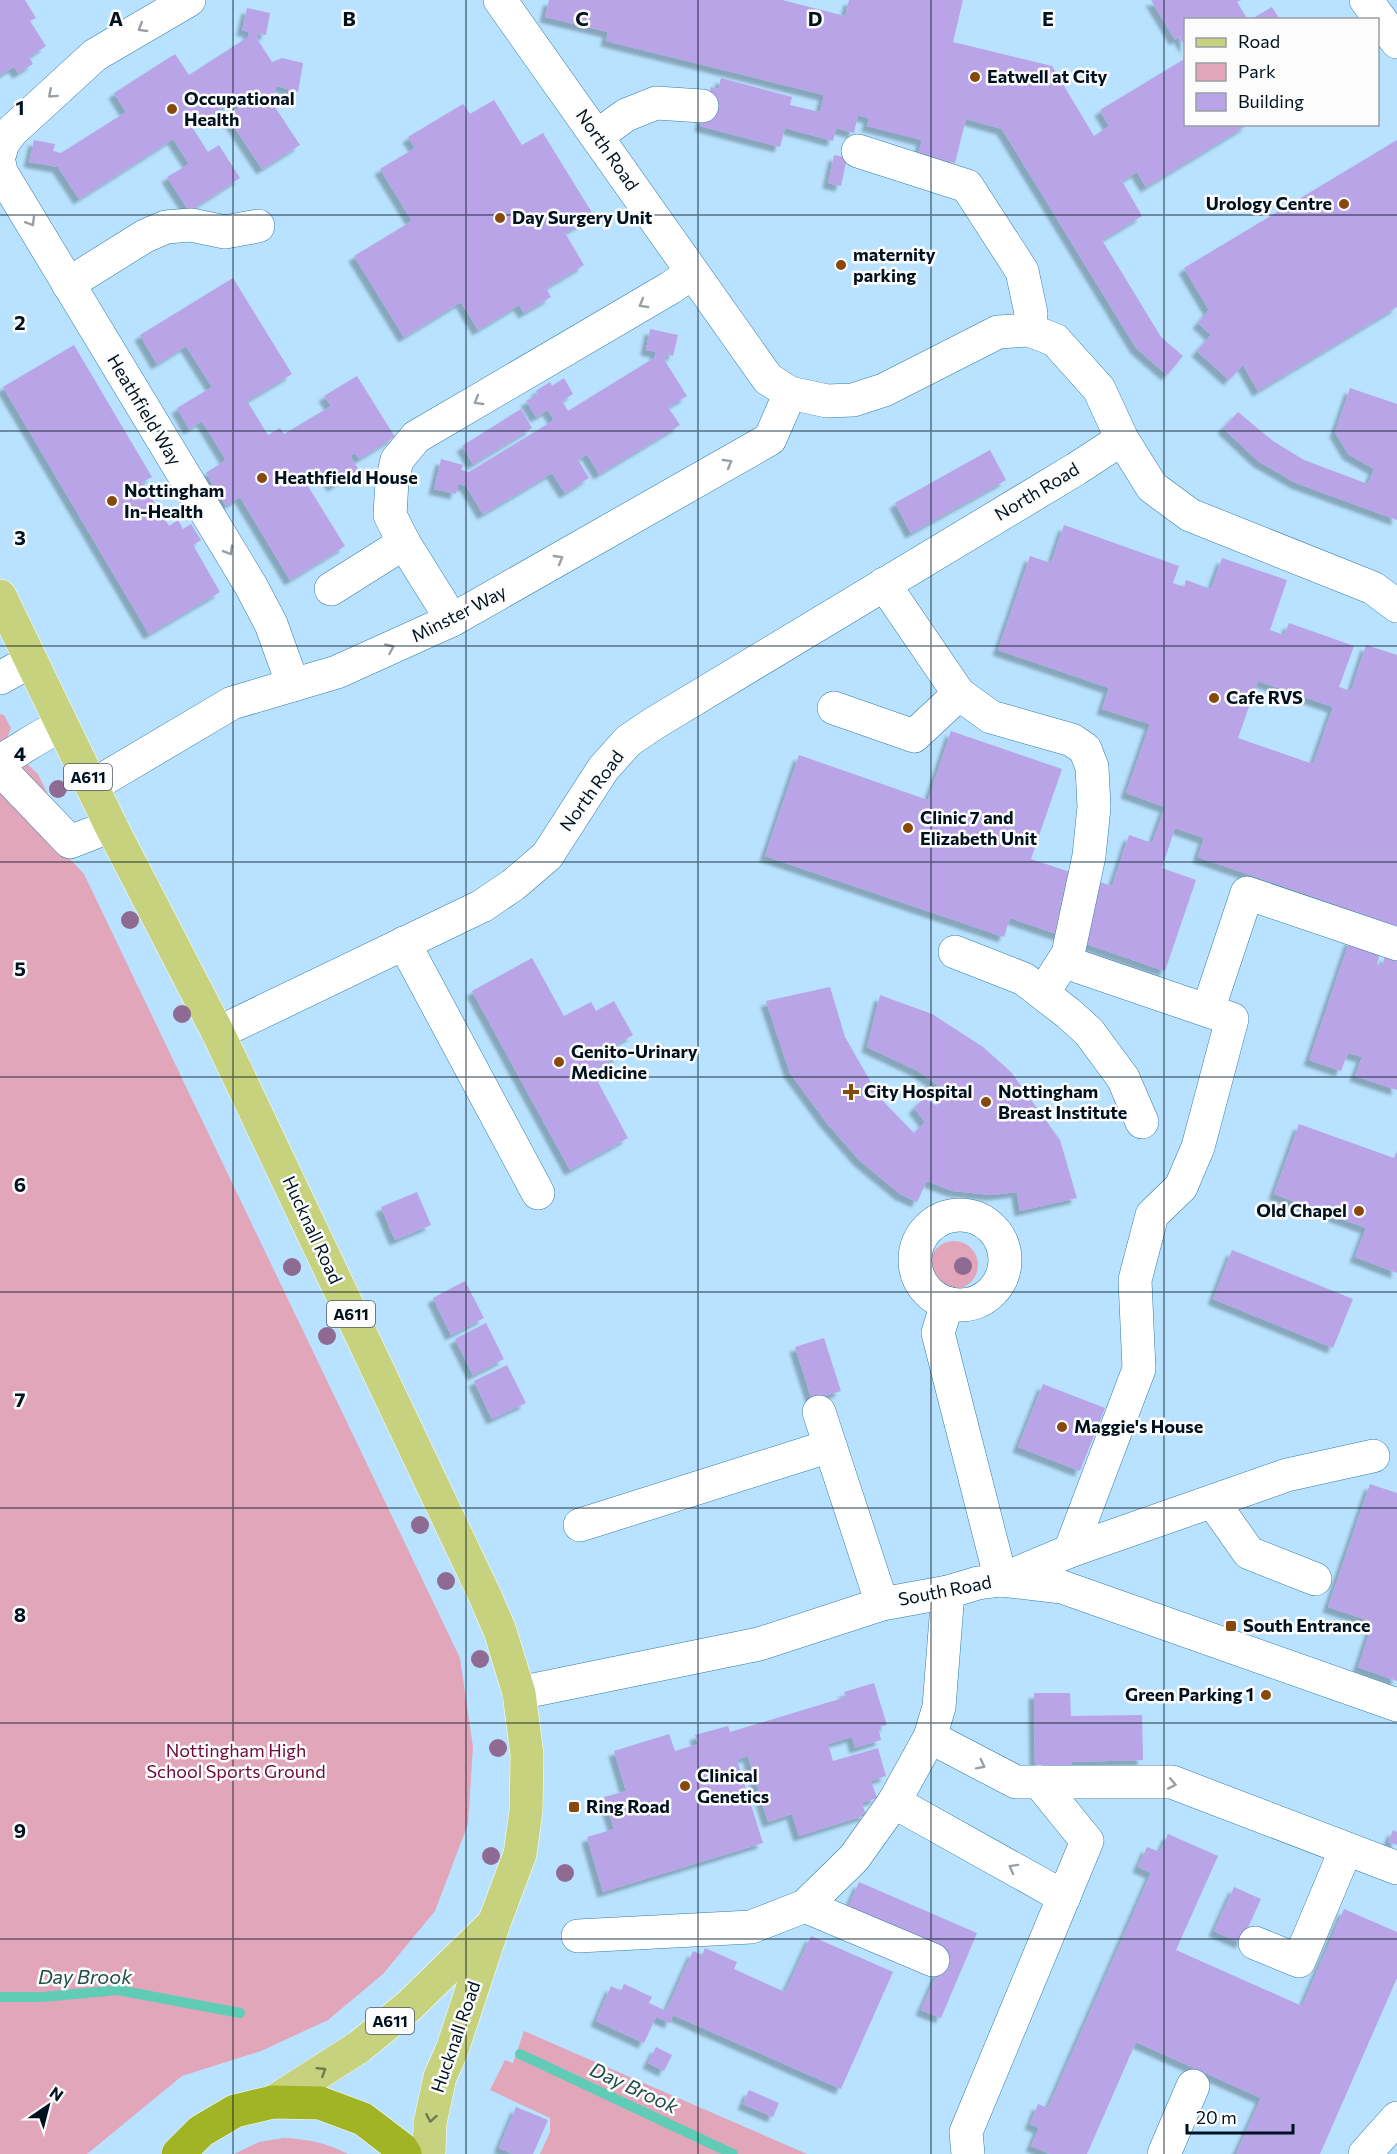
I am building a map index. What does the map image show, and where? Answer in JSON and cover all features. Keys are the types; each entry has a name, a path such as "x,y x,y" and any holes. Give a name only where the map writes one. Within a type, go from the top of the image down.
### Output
{"highway":[{"path":"178,2154 201,2131 235,2111 273,2102 320,2103 363,2119 401,2148 405,2154"}],"main road":[{"name":"Hucknall Road","path":"0,596 61,726 218,1033 485,1596 500,1630 519,1693 527,1755 526,1811 520,1854 494,1923 452,2050 440,2077 430,2123 429,2154"},
{"name":"Hucknall Road","path":"273,2102 359,2047 410,2006 494,1923"}],"street":[{"path":"0,153 3,143 12,131 95,55 189,0"},
{"name":"North Road","path":"218,1033 482,906 513,885 547,856 603,769 628,741 1122,439 1099,389 1054,340 1029,330 998,332 884,390 853,400 827,401 790,393 768,379 500,0"},
{"path":"1366,0 1397,42"},
{"path":"597,136 626,115 656,103 702,106"},
{"path":"858,151 967,186 1022,271 1031,313 1029,330"},
{"path":"0,166 1,172"},
{"name":"Heathfield Way","path":"1,172 251,586 271,624 293,685"},
{"path":"69,284 145,236 166,227 191,225 225,232 258,225"},
{"path":"452,620 404,543 390,515 392,481 398,460 416,437 692,273"},
{"name":"Minster Way","path":"92,786 232,704 337,672 452,620 770,439 790,393"},
{"path":"1122,439 1152,488 1190,515 1373,588 1397,606"},
{"path":"331,589 404,543"},
{"path":"884,584 960,694 991,717 1072,740 1085,749 1092,766 1094,807 1089,855 1065,962 1043,993"},
{"path":"0,678 31,661"},
{"path":"834,708 914,736 960,694"},
{"path":"0,761 16,753 30,741 61,726"},
{"path":"0,769 70,842 111,826"},
{"path":"1208,1010 1247,893 1397,944"},
{"path":"404,943 538,1193"},
{"path":"955,952 1024,978 1089,1032 1123,1078 1142,1122"},
{"path":"1065,962 1233,1019 1198,1148 1181,1187 1152,1215 1135,1280 1139,1369 1070,1551"},
{"path":"946,1303 938,1333 1001,1580 1070,1551 1287,1475 1373,1456"},
{"path":"819,1412 882,1604"},
{"path":"580,1525 830,1446"},
{"path":"1213,1502 1249,1553 1315,1579"},
{"name":"South Road","path":"519,1693 759,1644 882,1604 1001,1580 1062,1587 1397,1705"},
{"path":"578,1936 751,1927 805,1906 854,1858 894,1802 930,1737 939,1707 948,1592"},
{"path":"930,1737 1016,1782 1172,1782 1397,1868"},
{"path":"968,2154 966,2132 1087,1841 1039,1782"},
{"path":"894,1802 1064,1897"},
{"path":"1255,1943 1299,1961 1346,1848"},
{"path":"805,1906 933,1960"},
{"path":"1164,2154 1193,2086"},
{"path":"1365,2154 1397,2118"}],"green space":[{"name":"Nottingham High School Sports Ground","path":"0,714 4,715 11,728 5,743 38,774 58,816 45,833 84,874 460,1658 473,1747 468,1824 435,1911 383,1974 328,2020 261,2051 182,2076 87,2154 0,2154"},
{"path":"954,1241 971,1248 978,1265 971,1282 954,1289 937,1282 930,1265 937,1248"},
{"path":"524,2031 807,2154 540,2154 550,2132 550,2118 490,2090 505,2060 513,2063"},
{"path":"284,2138 317,2142 348,2154 234,2154 259,2142"}],"building":[{"path":"0,0 25,0 36,18 30,21 46,46 29,57 33,64 18,73 14,67 0,75"},
{"path":"549,0 782,0 845,16 849,0 963,0 953,42 1052,66 1094,136 1109,126 1100,110 1184,59 1184,126 1246,126 1146,187 1137,172 1122,181 1142,216 1102,240 1161,337 1183,356 1167,375 1136,348 1002,129 966,119 955,163 918,154 922,140 867,126 869,118 858,115 854,133 836,128 833,141 785,128 780,147 700,126 711,87 718,89 721,78 792,97 790,105 820,112 824,95 606,41 608,32 545,17"},
{"path":"1151,0 1241,0 1237,2 1247,18 1184,18 1184,45 1179,37 1175,40"},
{"path":"1272,7 1279,18 1253,18"},
{"name":"Occupational Health","path":"247,8 270,13 266,35 258,34 257,39 272,62 282,58 303,63 298,92 277,86 271,101 300,145 262,169 227,116 241,107 236,99 192,127 208,152 219,145 240,178 189,211 167,177 189,164 173,139 79,199 58,167 29,162 34,140 55,144 53,151 61,153 126,112 114,93 175,54 189,75 248,37 249,32 242,30"},
{"name":"Day Surgery Unit","path":"494,100 522,145 543,133 594,216 565,233 584,265 546,288 551,297 524,313 519,305 478,330 461,302 404,337 354,256 412,221 380,169 415,148 408,137 463,104 470,114"},
{"name":"Urology Centre","path":"1397,140 1397,307 1258,391 1243,365 1229,380 1197,351 1211,335 1198,323 1209,310 1184,268"},
{"path":"834,155 847,158 841,186 828,183"},
{"path":"233,278 292,374 247,401 268,435 280,428 284,434 331,406 324,396 357,376 395,437 359,459 355,453 350,456 359,470 333,486 324,472 306,483 345,546 290,580 240,497 226,506 206,473 226,460 202,421 189,429 177,408 212,387 186,346 157,364 140,335"},
{"path":"650,329 678,335 673,356 667,354 665,361 687,396 668,407 680,425 599,474 587,454 578,460 589,478 565,493 552,473 483,514 466,486 458,484 456,494 434,489 441,459 463,465 461,470 469,472 554,420 548,410 536,417 526,401 538,394 536,391 550,382 552,386 564,378 573,394 562,401 568,411 654,358 656,352 646,350"},
{"name":"Nottingham In-Health","path":"74,345 152,477 142,482 169,526 178,520 183,529 191,524 201,540 193,545 220,592 149,634 3,387"},
{"path":"1350,388 1397,404 1397,520 1296,483 1258,461 1223,428 1238,412 1273,441 1304,460 1368,484 1374,469 1348,454 1335,432"},
{"path":"521,409 532,428 473,464 462,446"},
{"path":"990,450 1006,480 911,533 895,503"},
{"path":"1064,525 1179,566 1173,583 1184,587 1186,580 1211,589 1222,558 1287,580 1270,630 1284,635 1289,623 1354,646 1339,687 1351,691 1366,645 1397,655 1397,926 1198,857 1204,838 1175,828 1162,868 1196,880 1165,971 1010,918 1004,937 765,856 799,755 928,800 951,731 1062,769 1031,859 1112,886 1129,835 1152,843 1165,807 1126,793 1150,724 1102,709 1109,688 998,650 1030,556 1051,563","holes":["1258,681 1333,707 1313,764 1238,738"]},
{"path":"1350,939 1381,950 1377,964 1382,966 1385,956 1397,961 1397,1090 1355,1076 1362,1057 1348,1053 1341,1071 1309,1060"},
{"name":"Genito-Urinary Medicine","path":"532,958 564,1016 591,1002 596,1011 614,1001 633,1035 617,1044 622,1054 592,1071 628,1138 570,1170 472,991"},
{"name":"Nottingham Breast Institute","path":"830,987 845,1037 880,1098 914,1133 925,1122 914,1108 924,1098 937,1106 947,1092 918,1071 867,1047 880,995 932,1014 983,1047 1011,1072 1060,1140 1077,1198 1020,1211 1017,1192 992,1195 953,1191 927,1181 917,1202 900,1194 859,1160 826,1122 790,1073 766,1001"},
{"name":"Old Chapel","path":"1299,1124 1394,1158 1397,1151 1397,1273 1355,1257 1366,1228 1274,1194"},
{"path":"417,1192 431,1225 395,1240 381,1207"},
{"path":"1232,1250 1353,1299 1333,1348 1213,1299"},
{"path":"465,1281 484,1318 451,1335 433,1298"},
{"path":"486,1323 504,1359 473,1375 455,1339"},
{"path":"824,1338 841,1391 812,1400 795,1347"},
{"path":"507,1365 526,1403 492,1419 474,1381"},
{"name":"Maggie's House","path":"1043,1384 1105,1408 1080,1471 1018,1447"},
{"path":"1370,1484 1397,1493 1397,1681 1358,1667 1373,1622 1328,1607"},
{"name":"Clinical Genetics","path":"874,1683 887,1725 878,1727 881,1740 855,1748 852,1737 828,1744 833,1761 878,1748 886,1776 871,1781 877,1798 862,1803 866,1815 799,1836 792,1814 768,1822 748,1756 737,1760 763,1843 603,1892 587,1837 614,1829 604,1797 626,1791 614,1751 669,1734 675,1751 698,1744 695,1735 728,1726 730,1732 846,1697 844,1692"},
{"path":"1034,1693 1070,1693 1071,1716 1142,1715 1143,1760 1072,1762 1072,1765 1035,1766"},
{"path":"1393,1830 1397,1832 1397,1845 1388,1842"},
{"path":"1168,1834 1218,1856 1176,1950 1302,2006 1344,1909 1397,1932 1397,1978 1320,2154 1236,2154 1261,2098 1136,2042 1087,2154 1050,2154 1031,2146 1039,2128 1030,2124 1038,2104 1048,2108 1151,1873 1138,1867 1147,1847 1160,1852"},
{"path":"859,1882 977,1933 941,2018 921,2010 947,1951 848,1908"},
{"path":"1234,1887 1261,1899 1241,1943 1214,1931"},
{"path":"811,1936 893,1972 841,2089 673,2015 670,2023 656,2017 644,2043 596,2021 611,1986 621,1991 624,1984 652,1997 649,2003 666,2011 693,1951 702,1955 705,1948 737,1962 734,1969 785,1992"},
{"path":"656,2047 672,2055 664,2071 648,2063"},
{"path":"749,2090 779,2103 773,2117 743,2104"},
{"path":"516,2107 548,2120 533,2154 513,2154 499,2148"}],"waterway":[{"name":"Day Brook","path":"0,1997 42,1997 118,1990 240,2013"},
{"name":"Day Brook","path":"520,2054 733,2154"}],"place":[{"name":"Eatwell at City","path":"975,77"},
{"name":"Occupational Health","path":"172,109"},
{"name":"Urology Centre","path":"1344,204"},
{"name":"Day Surgery Unit","path":"500,218"},
{"name":"maternity parking","path":"841,265"},
{"name":"Heathfield House","path":"262,478"},
{"name":"Nottingham In-Health","path":"112,501"},
{"name":"Cafe RVS","path":"1214,698"},
{"name":"Clinic 7 and Elizabeth Unit","path":"908,828"},
{"name":"Genito-Urinary Medicine","path":"559,1062"},
{"name":"City Hospital","path":"851,1092"},
{"name":"Nottingham Breast Institute","path":"986,1102"},
{"name":"Old Chapel","path":"1359,1211"},
{"name":"Maggie's House","path":"1062,1427"},
{"name":"South Entrance","path":"1231,1626"},
{"name":"Green Parking 1","path":"1266,1695"},
{"name":"Clinical Genetics","path":"685,1786"},
{"name":"Ring Road","path":"574,1807"}]}
